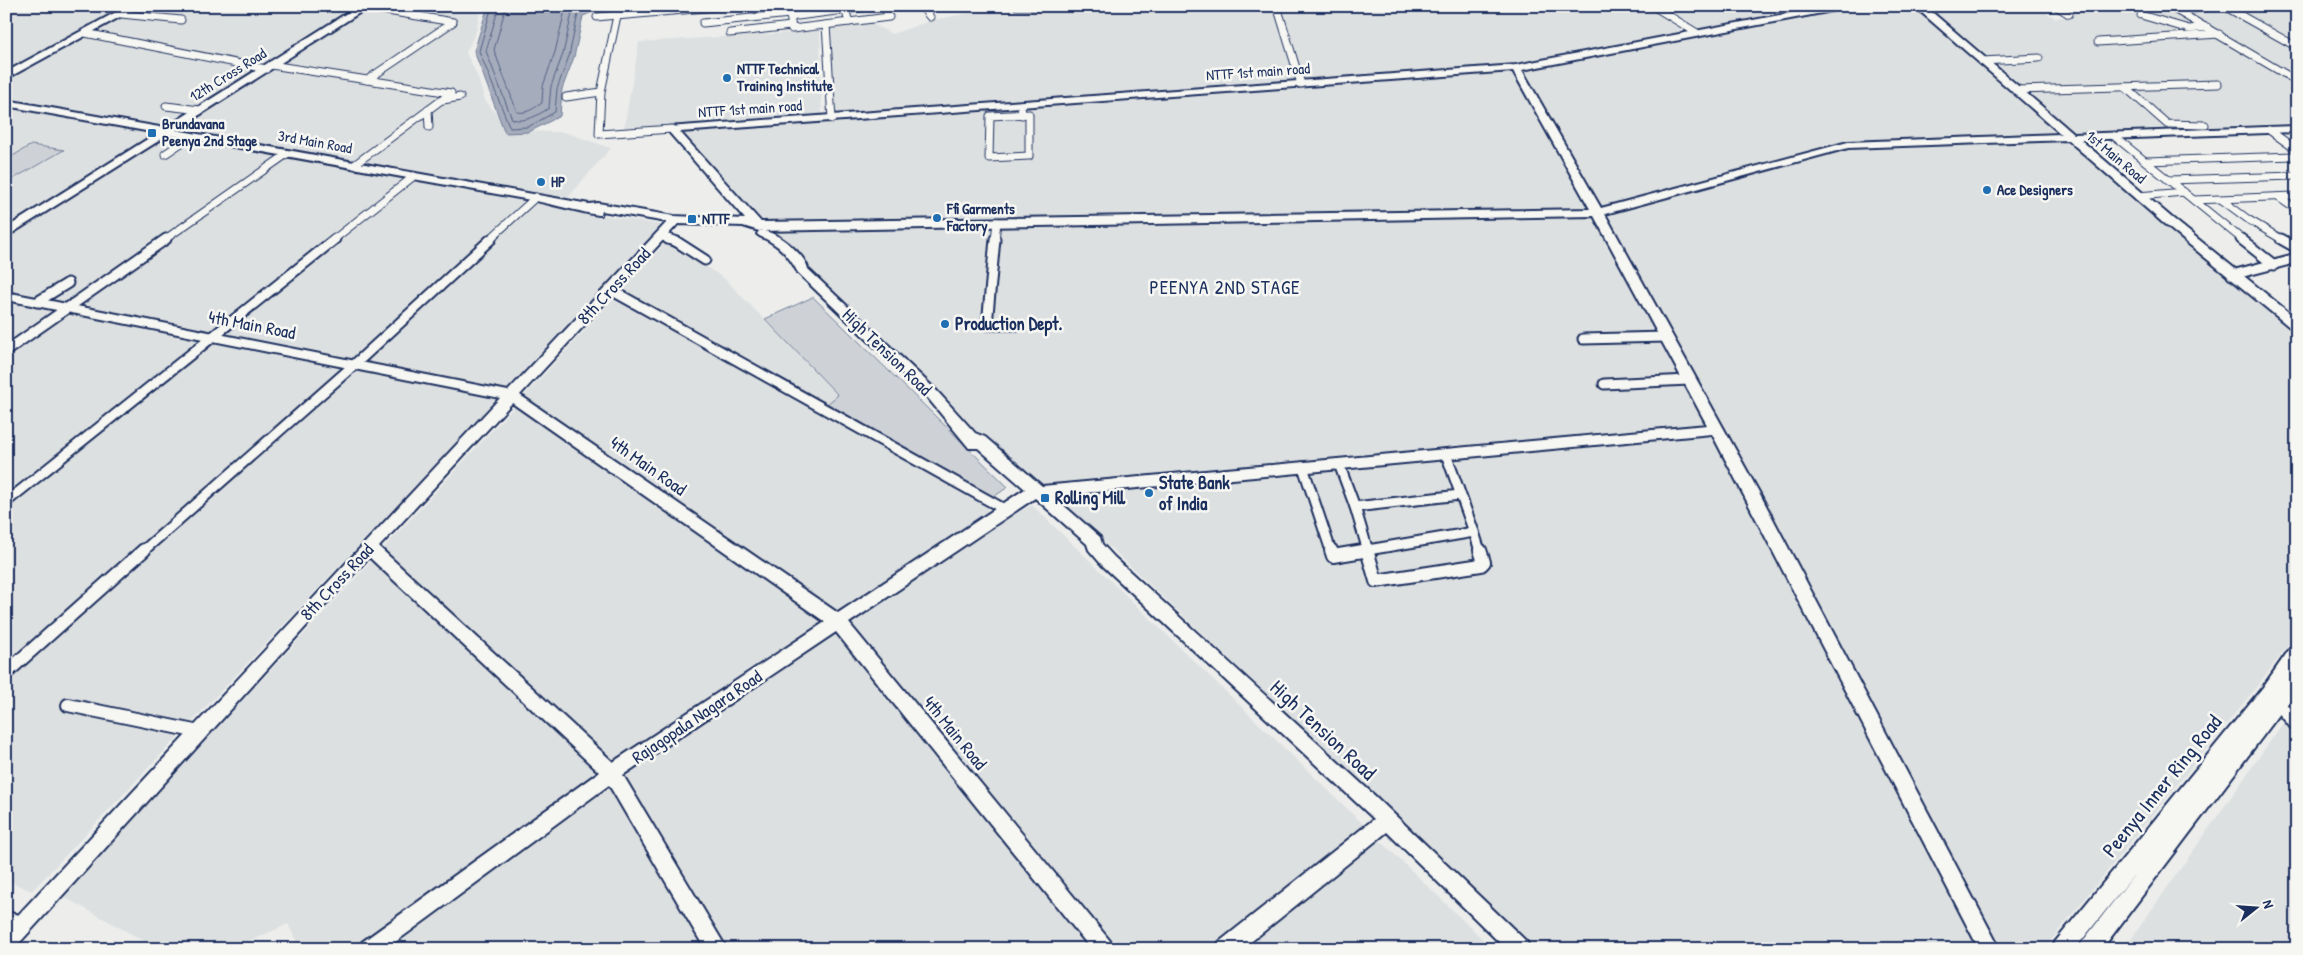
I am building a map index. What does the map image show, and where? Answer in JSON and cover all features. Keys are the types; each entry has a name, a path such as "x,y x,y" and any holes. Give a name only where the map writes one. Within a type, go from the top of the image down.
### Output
{"street":[{"path":"6,76 135,6"},
{"path":"619,6 601,92 598,134 672,129"},
{"path":"596,16 728,6"},
{"path":"703,23 789,12 875,6"},
{"path":"730,33 791,26 792,29 889,17 884,6"},
{"path":"921,6 930,17"},
{"path":"1017,6 1047,6"},
{"path":"1276,6 1301,84"},
{"path":"1653,6 1697,34"},
{"name":"NTTF 1st main road","path":"672,129 1022,110 1301,84 1516,68 1843,6"},
{"name":"1st Main Road","path":"1919,6 2069,138 2232,275 2297,326"},
{"path":"2056,6 2070,14"},
{"path":"2169,6 2297,81"},
{"path":"2177,11 2219,6"},
{"path":"2224,6 2297,47"},
{"path":"365,7 452,22 367,80"},
{"name":"12th Cross Road","path":"6,233 365,7"},
{"path":"845,8 849,22"},
{"path":"789,12 791,26"},
{"path":"121,14 181,20"},
{"path":"2141,15 2189,29 2207,27"},
{"path":"826,25 832,119"},
{"path":"85,34 269,67 451,92 354,165"},
{"path":"2098,42 2219,34"},
{"path":"1982,61 2039,58"},
{"path":"1516,68 1599,212 1715,429 1752,494 1926,831 1990,949"},
{"path":"2015,90 2218,84"},
{"path":"2124,87 2167,124 2205,125"},
{"path":"566,97 601,92"},
{"path":"440,101 460,97"},
{"name":"3rd Main Road","path":"6,103 589,208 598,206 674,220 743,222 756,228"},
{"path":"166,106 200,110"},
{"path":"428,110 429,127"},
{"path":"1022,110 1029,114 1030,156 989,158 990,116 1022,110"},
{"name":"High Tension Road","path":"672,129 763,237 796,269 802,270 932,394 974,444 1012,481 1034,492 1082,539 1089,545 1094,546 1130,582 1387,820 1520,949"},
{"path":"756,228 1599,212 1848,145 2297,129"},
{"path":"2269,130 2297,150"},
{"path":"2114,136 2274,264"},
{"path":"166,154 190,137"},
{"path":"6,351 287,154"},
{"path":"2146,161 2297,156"},
{"path":"6,502 210,337 414,176"},
{"path":"2169,180 2297,176"},
{"path":"2138,196 2184,192"},
{"path":"2194,200 2297,196"},
{"path":"6,673 354,365 536,197"},
{"path":"2278,197 2297,210"},
{"path":"2222,200 2249,220 2297,248"},
{"name":"3rd Main Road","path":"589,208 594,212 672,224 756,228"},
{"path":"997,222 987,325 1018,325"},
{"name":"8th Cross Road","path":"6,943 15,920 198,732 672,224"},
{"path":"660,236 677,242 705,260"},
{"path":"2232,275 2297,258"},
{"path":"38,302 68,283"},
{"path":"611,290 1004,510"},
{"name":"4th Main Road","path":"6,296 511,396 839,623 1104,949"},
{"path":"1583,339 1666,336"},
{"path":"1604,384 1689,380"},
{"path":"1034,492 1715,429"},
{"path":"1339,464 1355,507 1376,581 1477,566 1484,562 1446,454"},
{"path":"1303,467 1333,556 1474,532"},
{"name":"Rajagopala Nagara Road","path":"369,949 612,773 839,623 1004,510 1034,492"},
{"path":"1355,507 1460,495"},
{"path":"369,547 612,773 717,949"},
{"name":"Peenya Inner Ring Road","path":"2062,949 2269,692 2297,652"},
{"path":"2089,949 2297,678"},
{"path":"2278,703 2297,726"},
{"path":"68,705 198,732"},
{"path":"1226,949 1387,820"},
{"path":"6,948 11,949"}],"shaded area":[{"path":"6,6 481,6 477,29 466,53 477,75 485,100 511,131 564,132 611,148 559,208 662,225 32,891 6,880"},
{"path":"1140,6 2036,6 2055,18 2064,17 2072,10 2117,8 2115,6 2275,6 2297,16 2297,123 2055,133 2297,329 2297,634 2251,694 2044,949 1537,949 1097,535 990,450 697,154 682,133 825,121 828,28 871,23 892,34 932,20 992,9 994,13 1012,13"},
{"name":"NTTF Technical Training Institute","path":"820,31 822,114 624,128 639,42"},
{"path":"31,145 64,150 6,183 6,160"},
{"path":"667,241 725,279 839,396 818,411 983,505 1002,521 1032,505 1493,949 300,949 288,924 233,949 159,949 62,896"},
{"path":"813,297 1008,487 992,498 826,405 838,395 765,319"},
{"path":"2297,703 2297,949 2124,949"}],"water":[{"path":"488,6 602,6 600,9 583,16 574,57 562,89 560,116 529,132 505,133 474,51"}],"place":[{"name":"NTTF Technical Training Institute","path":"727,78"},
{"name":"Brundavana Peenya 2nd Stage","path":"152,133"},
{"name":"HP","path":"541,182"},
{"name":"Ace Designers","path":"1987,190"},
{"name":"Ffi Garments Factory","path":"937,218"},
{"name":"NTTF","path":"692,219"},
{"name":"Production Dept.","path":"945,324"},
{"name":"State Bank of India","path":"1149,493"},
{"name":"Rolling Mill","path":"1045,498"}],"district":[{"name":"PEENYA 2ND STAGE","path":"1225,287"}]}
